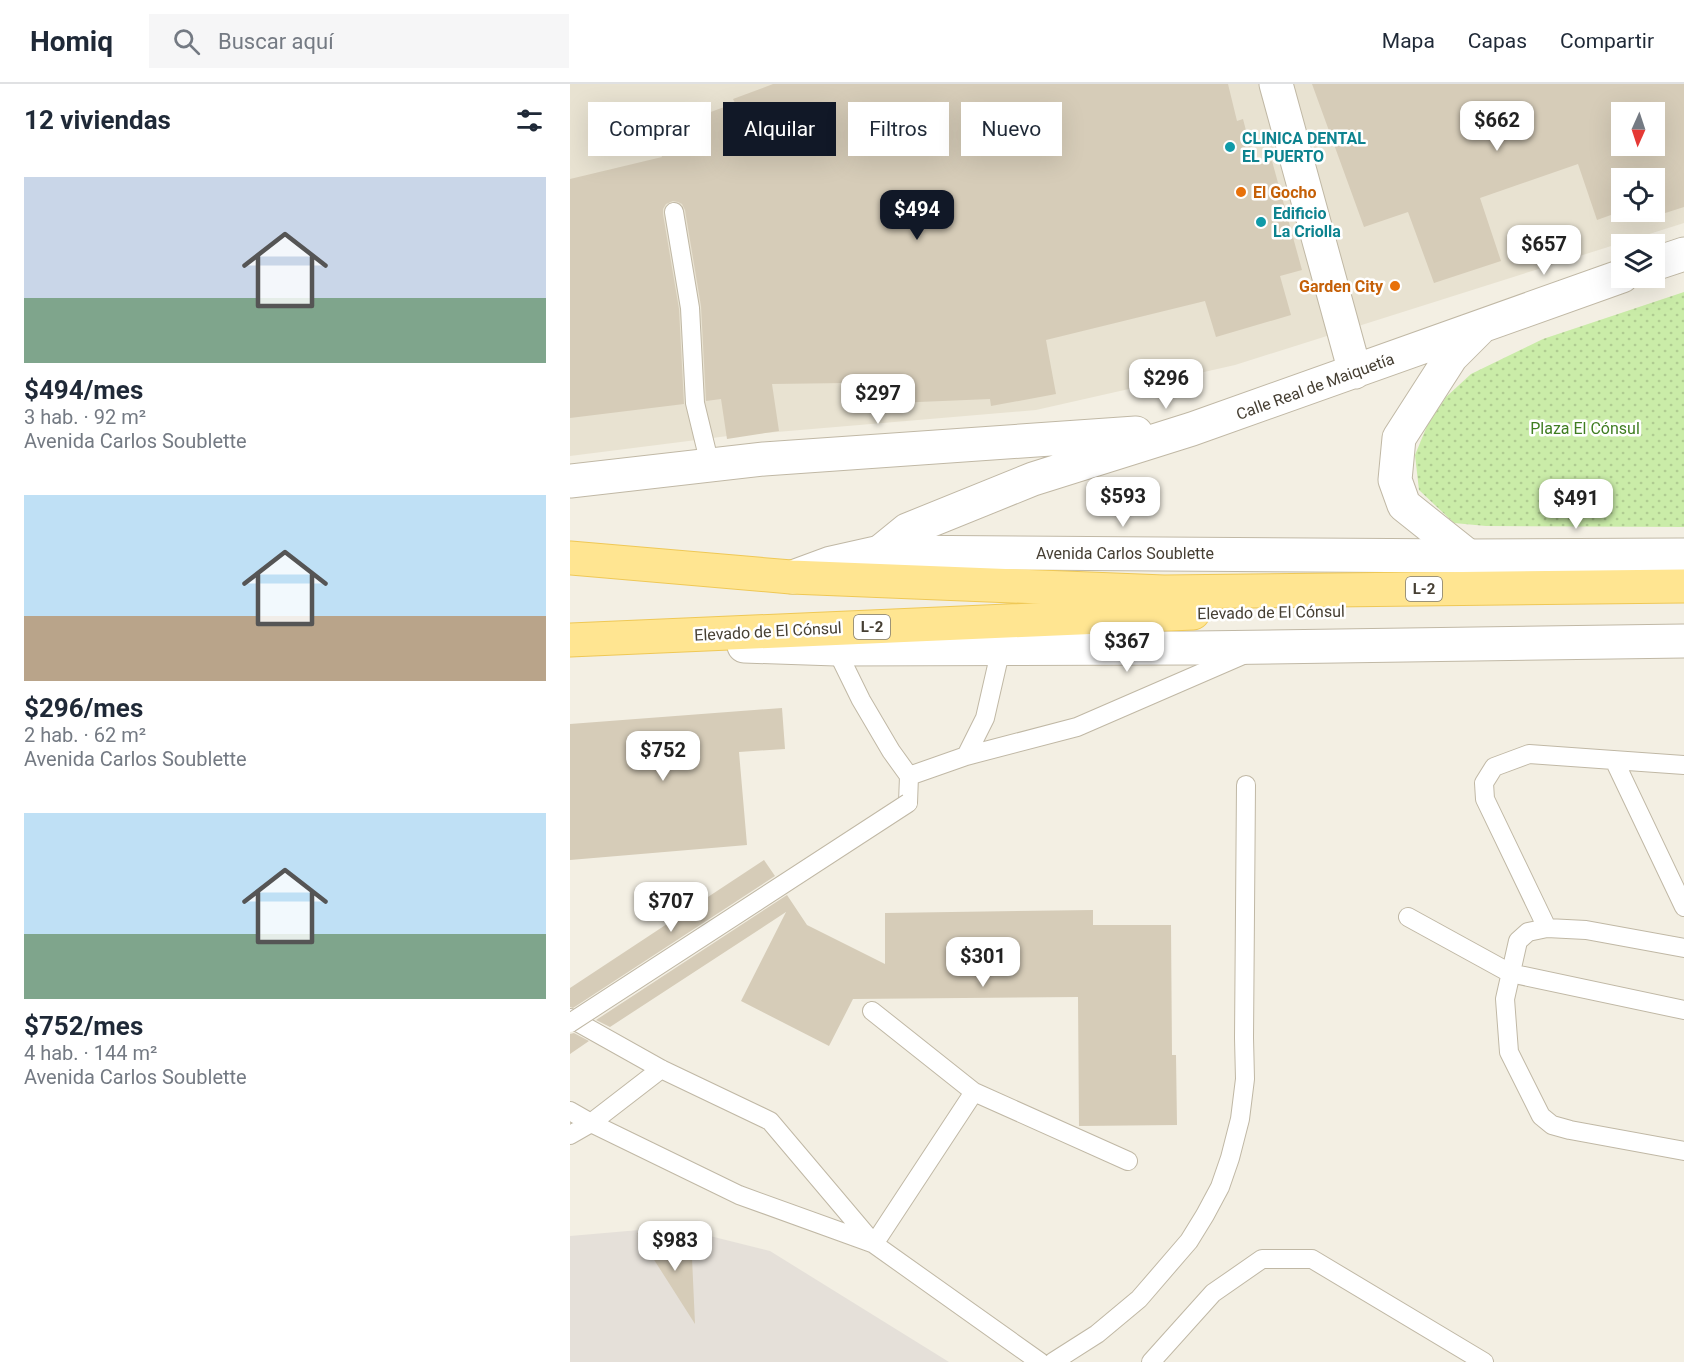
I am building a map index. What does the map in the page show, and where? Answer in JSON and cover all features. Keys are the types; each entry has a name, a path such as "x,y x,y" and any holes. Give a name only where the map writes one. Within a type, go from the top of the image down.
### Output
{"main road":[{"name":"Avenida Carlos Soublette","path":"570,558 791,577"},
{"name":"Elevado de El Cónsul","path":"791,577 1164,592 1684,586"},
{"name":"Elevado de El Cónsul","path":"571,640 1172,613 1684,607"}],"street":[{"path":"1276,84 1355,372"},
{"path":"1665,260 1684,254"},
{"name":"Calle Real de Maiquetía","path":"880,552 908,530 1033,479 1192,429 1611,280"},
{"name":"Calle Real de Maiquetía","path":"1468,556 1404,505 1395,480 1399,438 1451,357 1483,325"},
{"path":"570,481 764,459 1192,429"},
{"name":"Avenida Carlos Soublette","path":"791,577 831,563 880,552 1468,556 1684,555"},
{"name":"L-2","path":"571,640 836,649 1684,641"}],"lane":[{"path":"674,212 690,308 695,403 710,465"},
{"path":"909,776 966,756 1077,727 1263,646"},
{"path":"966,756 985,718 1001,648"},
{"path":"570,1023 908,803 909,776 891,751 861,700 836,649"},
{"path":"1546,928 1485,799 1484,783 1494,767 1529,754 1684,765"},
{"path":"1614,760 1684,907"},
{"path":"1053,1362 1097,1334 1139,1299 1189,1241 1220,1187 1230,1158 1240,1119 1245,1079 1246,785"},
{"path":"1407,917 1510,974 1684,1010"},
{"path":"1684,948 1586,930 1546,928 1528,932 1518,941 1505,999 1509,1052 1541,1116 1552,1125 1570,1130 1684,1151"},
{"path":"872,1011 974,1092 1128,1161"},
{"path":"570,1017 661,1069 770,1121 874,1244 1040,1362"},
{"path":"570,1135 591,1123 661,1069"},
{"path":"874,1244 974,1092"},
{"path":"570,1111 739,1195 874,1244"},
{"path":"1151,1362 1213,1293 1262,1258 1312,1258 1484,1362"}],"shaded area":[{"path":"570,84 1684,84 1684,223 1649,234 1611,234 1611,246 1235,365 1036,410 728,436 570,456"},
{"path":"674,1227 770,1251 949,1362 570,1362 570,1236"}],"green space":[{"name":"Plaza El Cónsul","path":"1684,292 1684,527 1486,526 1454,523 1419,490 1415,455 1427,426 1446,397 1471,374 1543,339"}],"building":[{"path":"773,84 1228,84 1237,121 1243,119 1255,165 1272,161 1302,270 1280,276 1291,315 1216,337 1205,301 1046,340 1056,394 991,406 990,399 847,405 846,383 772,384 779,431 727,439 721,399 706,401 701,306 685,210 682,204 673,201 666,204 663,214 679,309 684,404 570,418 570,179 662,156 711,156 711,112 723,107 723,156 836,156 836,102 734,102 733,99"},
{"path":"1312,84 1684,84 1684,207 1665,213 1665,168 1611,168 1611,215 1597,220 1578,164 1480,198 1501,261 1434,283 1408,212 1364,227"},
{"path":"782,708 785,749 739,752 747,845 570,860 570,724"},
{"path":"764,860 775,876 573,1008 570,1007 570,988"},
{"path":"787,895 807,925 885,964 885,913 1093,910 1093,925 1171,925 1172,1055 1176,1055 1177,1125 1079,1126 1078,997 853,999 829,1046 741,1001 786,912 610,1027 596,1020"},
{"path":"574,1033 589,1041 570,1054 570,1034"},
{"path":"637,1233 692,1258 695,1324"}],"place":[{"name":"CLINICA DENTAL EL PUERTO","path":"1230,147"},
{"name":"El Gocho","path":"1241,192"},
{"name":"Edificio La Criolla","path":"1261,222"},
{"name":"Garden City","path":"1395,286"}]}
